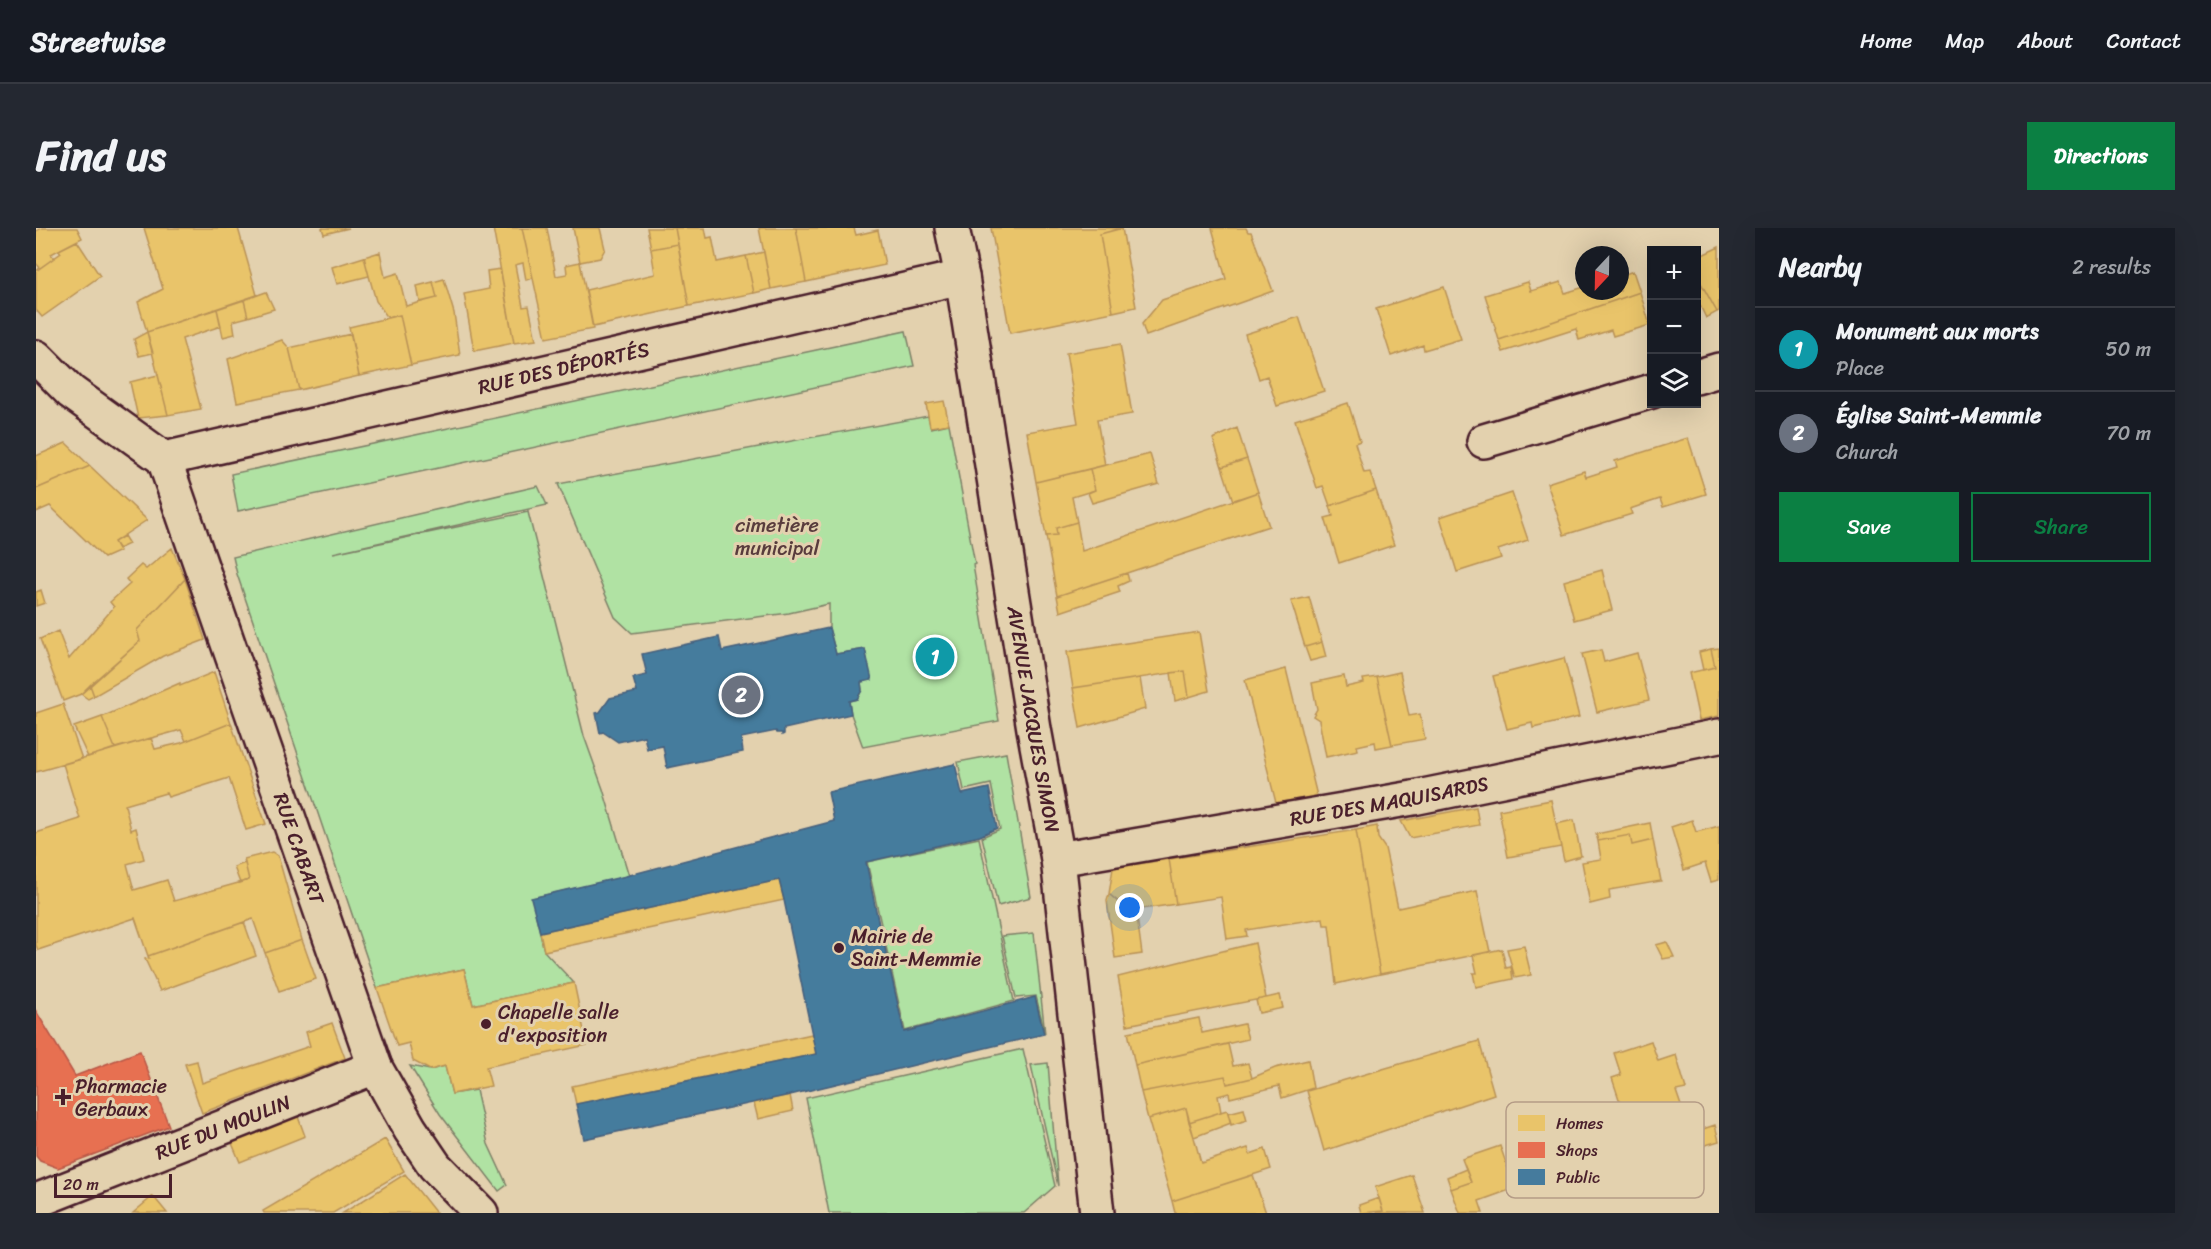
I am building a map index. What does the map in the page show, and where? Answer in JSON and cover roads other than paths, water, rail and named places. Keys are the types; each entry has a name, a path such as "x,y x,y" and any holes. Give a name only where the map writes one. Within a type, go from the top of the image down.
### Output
{"street":[{"name":"AVENUE JACQUES SIMON","path":"952,228 962,276 1033,722 1058,859 1096,1213"},
{"name":"RUE DES DÉPORTÉS","path":"164,459 962,276"},
{"path":"36,357 71,392 164,459"},
{"path":"1701,375 1719,370"},
{"path":"1484,441 1647,392"},
{"name":"RUE CABART","path":"164,459 375,1068 410,1129 435,1166 481,1213"},
{"name":"RUE DES MAQUISARDS","path":"1058,859 1413,798 1719,736"},
{"name":"RUE DU MOULIN","path":"36,1200 375,1068"},
{"path":"36,1207 42,1213"}],"place":[{"name":"Monument aux morts","path":"935,657"},
{"name":"Église Saint-Memmie","path":"741,695"},
{"name":"Mairie de Saint-Memmie","path":"839,948"},
{"name":"Chapelle salle d'exposition","path":"486,1024"},
{"name":"Pharmacie Gerbaux","path":"63,1097"}],"park label":[{"name":"cimetière municipal","path":"777,536"}]}
